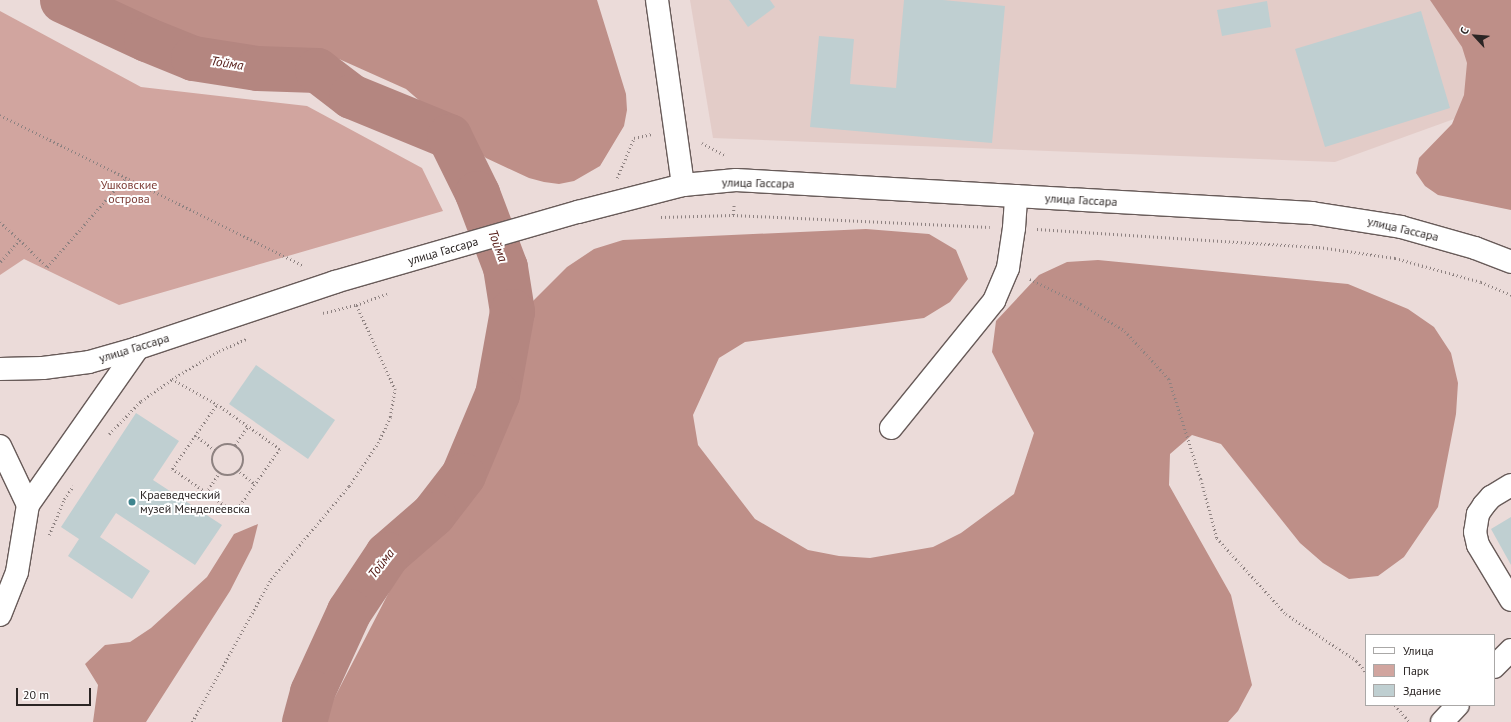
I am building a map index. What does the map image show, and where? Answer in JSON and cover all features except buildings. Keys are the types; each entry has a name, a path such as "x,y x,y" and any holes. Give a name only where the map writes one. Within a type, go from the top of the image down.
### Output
{"main road":[{"path":"657,0 683,185"},
{"name":"улица Гассара","path":"0,369 42,368 89,362 138,348 335,282 578,212 683,185 736,180 1312,213 1358,219 1438,237 1511,262"},
{"path":"890,428 994,301 1008,268 1014,228 1016,196"},
{"path":"0,615 17,572 28,505 138,348"},
{"path":"0,446 28,505"},
{"path":"1511,485 1492,497 1484,505 1478,514 1475,532 1478,545 1511,600"},
{"path":"1495,666 1511,650"},
{"path":"1442,722 1457,706"}],"path":[{"path":"0,114 305,267"},
{"path":"0,222 47,267 126,177"},
{"path":"655,217 733,216 1014,228 1319,247 1395,258 1481,282 1511,295"},
{"path":"0,263 20,240"},
{"path":"1008,268 1081,304 1125,331 1169,379 1201,479 1217,538 1286,614 1357,661 1365,671"},
{"path":"321,314 356,305 394,291"},
{"path":"192,722 272,579 349,486 378,443 390,417 395,390 356,305"},
{"path":"108,436 117,424 141,400 218,351 247,338"},
{"path":"172,379 217,404 280,449 235,513 172,469 217,404"},
{"path":"236,445 248,426"},
{"path":"195,435 215,450"},
{"path":"221,445 236,445 241,450 244,457 244,465 240,472 233,476 219,474 212,462 215,450 221,445"},
{"path":"240,472 256,484"},
{"path":"206,493 219,474"},
{"path":"47,541 64,499 77,479"},
{"path":"1397,706 1410,722"}],"shaded area":[{"path":"98,0 597,0 626,94 627,110 624,126 600,166 574,181 559,184 544,182 529,178 486,158 406,89 339,59 324,54 192,39"},
{"path":"690,0 1511,0 1490,106 1335,162 713,138"},
{"path":"1430,0 1511,0 1511,210 1438,195 1425,186 1416,173 1419,158 1452,124 1464,95 1467,63 1462,47"},
{"path":"866,229 929,234 956,250 968,279 950,302 924,318 745,342 719,358 693,415 698,445 755,519 808,550 839,556 870,558 933,547 961,533 1014,494 1034,433 992,352 996,321 1039,275 1067,262 1098,260 1348,284 1408,309 1434,327 1451,353 1458,383 1456,414 1438,507 1404,557 1378,576 1349,579 1323,563 1300,543 1221,444 1192,435 1170,454 1169,485 1231,595 1252,685 1238,711 1228,722 322,722 404,563 468,495 497,435 523,311 567,267 594,249 623,240"},
{"path":"258,524 252,548 230,591 146,722 93,722 98,685 85,664 105,645 130,642 151,628 207,577 234,534"}],"green space":[{"name":"Ушковские острова","path":"0,11 141,87 307,106 422,168 443,211 119,305 24,259 0,275"}],"waterway":[{"name":"Тойма","path":"62,0 146,39 193,58 257,68 317,70 351,96 449,136 477,193 505,267 512,311 497,394 463,475 433,514 387,554 349,611 312,692 304,722"}],"place":[{"name":"Краеведческий музей Менделеевска","path":"132,502"}]}
